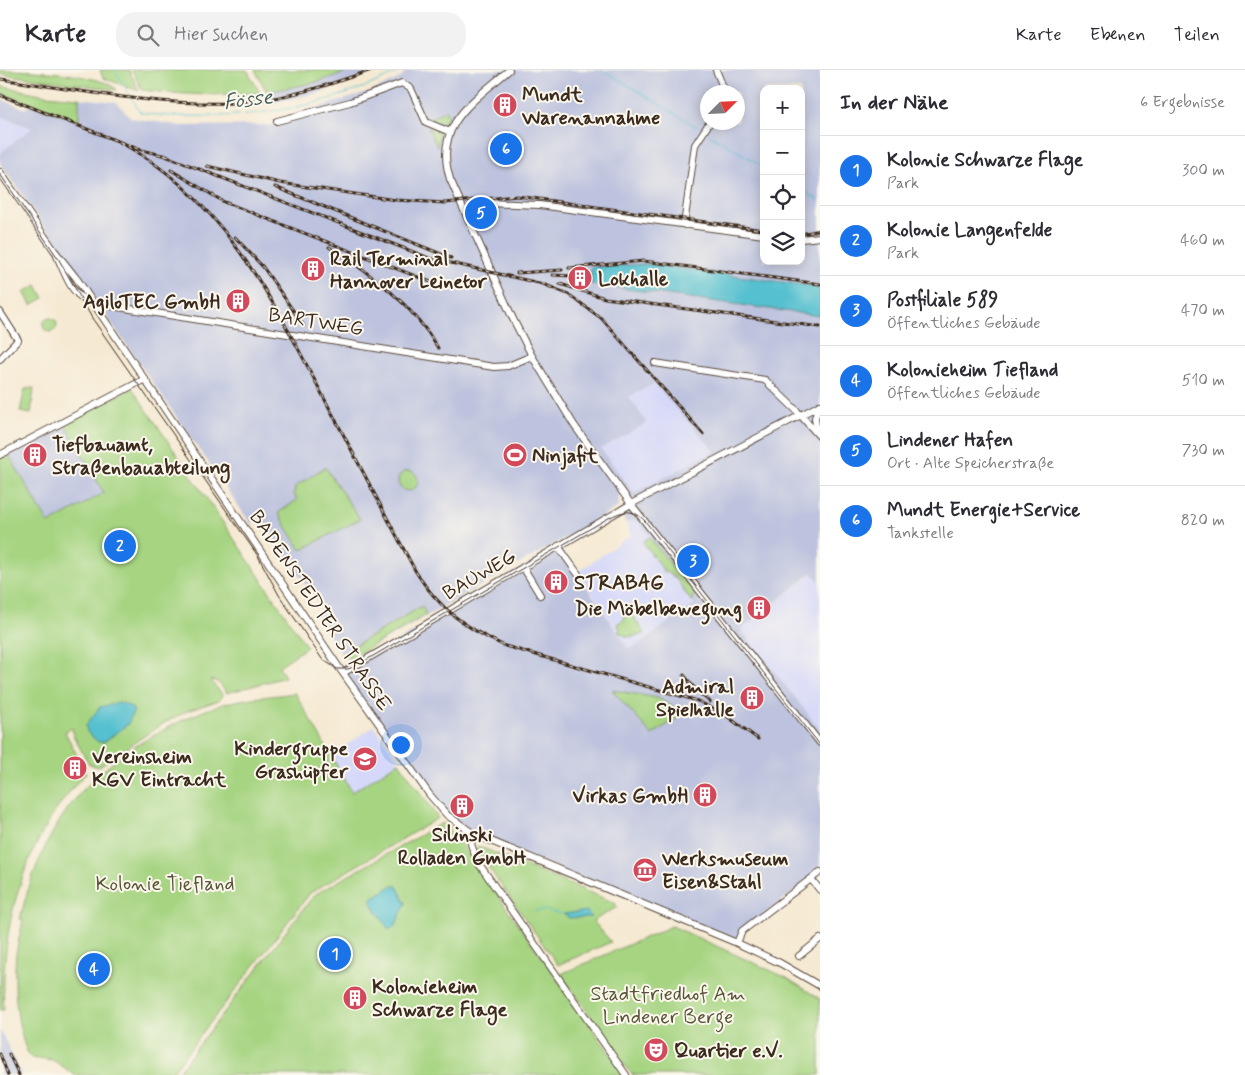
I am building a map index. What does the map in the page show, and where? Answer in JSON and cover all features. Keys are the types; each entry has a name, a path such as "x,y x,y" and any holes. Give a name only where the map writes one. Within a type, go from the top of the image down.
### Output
{"street":[{"path":"510,70 460,114 446,144 447,168 505,302 532,356 574,425 631,504 820,743"},
{"path":"716,70 722,85"},
{"path":"277,121 350,102 402,83 411,89 426,122 450,132"},
{"path":"684,225 695,145 705,130"},
{"name":"BADENSTEDTER STRASSE","path":"0,172 93,303 344,673 429,794 447,814 474,834 736,943 780,963 820,986"},
{"path":"465,212 486,204 523,204 760,234"},
{"path":"805,238 820,236"},
{"name":"BARTWEG","path":"93,303 494,367 508,366 532,356"},
{"path":"0,312 18,340 0,359"},
{"path":"654,363 765,380 801,415 818,435"},
{"path":"0,455 145,379"},
{"path":"818,435 815,418 819,405"},
{"name":"BAUWEG","path":"344,673 631,504 819,405"},
{"path":"558,546 578,574"},
{"path":"522,567 540,595"},
{"path":"474,834 471,844 477,861 626,1075"},
{"path":"736,943 742,931 820,872"},
{"path":"811,879 820,890"},
{"path":"799,956 820,939"}],"shaded area":[{"path":"354,70 381,70 318,93 285,100 272,102 267,92 313,83"},
{"path":"403,70 820,70 820,582 812,573 741,630 820,729 820,872 742,931 737,943 474,834 447,815 343,673 559,546 628,648 634,647 694,605 677,580 667,572 665,573 643,542 651,537 639,522 633,520 626,523 620,510 631,504 623,493 619,496 618,507 595,521 363,652 349,658 344,657 315,614 322,608 260,518 251,524 0,163 0,153 32,128 0,116 0,99 26,109 29,104 78,121 79,98 116,102 131,118 182,126 274,125 279,119 370,92 404,76","holes":["654,384 715,451 634,493 601,449 647,423 629,397"]},
{"path":"0,116 32,128 0,153"},
{"path":"654,384 715,451 634,493 601,449 647,423 628,397"},
{"path":"65,424 104,493 49,524 8,454"},
{"path":"633,520 639,522 652,538 647,538 643,542 665,573 667,572 677,580 694,605 634,648 628,648 578,572 631,535 626,523"},
{"path":"813,573 820,582 820,729 741,630"},
{"name":"Kindergruppe Grashüpfer","path":"374,726 399,762 352,793 331,756"},
{"path":"0,1030 22,1075 0,1075"}],"green space":[{"path":"0,70 80,76 109,84 117,90 0,74"},
{"path":"100,70 129,70 139,91 103,78"},
{"path":"132,70 247,70 260,93 201,94 142,90"},
{"path":"255,70 354,70 313,83 267,92"},
{"path":"0,86 46,95 79,98 79,121 0,93"},
{"path":"446,110 448,116 444,124 430,118"},
{"path":"428,128 440,133 437,147"},
{"path":"37,285 44,298 31,305 24,292"},
{"path":"50,318 55,320 57,325 55,330 50,332 45,330 43,325 45,320"},
{"path":"34,388 31,414 20,412 25,389"},
{"path":"132,388 307,647 279,666 285,677 227,693 218,682 210,680 222,694 220,700 187,711 159,726 98,767 89,764 74,737 72,728 65,732 86,773 65,798 47,825 32,853 21,883 12,914 7,945 4,977 4,1010 0,1010 0,459 8,454 49,524 104,493 65,424"},
{"path":"325,467 360,519 301,550 278,513 297,500 294,494 295,487"},
{"path":"408,471 415,474 418,481 415,488 408,491 401,488 398,481 401,474"},
{"path":"649,537 695,593 691,601 677,580 667,572 665,573 643,542"},
{"path":"422,606 426,615 355,656 349,658 341,654"},
{"path":"628,609 645,634 628,637 618,632 620,629 617,624 625,619 622,613"},
{"path":"612,690 658,698 684,713 652,735"},
{"name":"Kolonie Tiefland","path":"295,693 352,792 399,762 438,818 310,893 170,1075 75,1075 53,1060 30,1057 21,1034 15,993 16,954 23,920 20,919 40,858 68,808 108,766 161,731 197,714 235,701"},
{"path":"442,823 449,827 625,1075 176,1075 314,895"},
{"path":"478,846 615,903 617,907 593,921 611,942 558,965 476,850"},
{"name":"Stadtfriedhof Am Lindener Berge","path":"672,926 787,978 820,999 820,1075 633,1075 628,1070 561,974"}],"water":[{"path":"647,264 820,287 820,316 591,284 591,267"},
{"path":"119,702 134,710 128,724 104,742 98,742 87,732 86,725 100,707"},
{"path":"393,885 397,886 406,903 395,926 389,930 371,902 372,898"},
{"path":"587,911 591,917 569,918 564,914"}],"waterway":[{"name":"Fösse","path":"115,70 140,112 190,116 244,114 299,106 352,92 402,70"},
{"name":"Fösse","path":"603,70 697,127"},
{"name":"Fösse","path":"709,134 760,165"},
{"name":"Fösse","path":"805,192 820,201"},
{"path":"535,911 546,910"},
{"path":"548,911 564,914"}],"tram line":[{"path":"0,174 58,258 92,318 258,556 279,595 322,659 337,669 348,669 356,666 605,520 616,514 631,512 645,521 820,745"}],"railway":[{"path":"0,79 146,100 234,103 269,99 304,91 371,70"},
{"path":"0,95 138,149 170,157"},
{"path":"121,143 156,165 188,191 216,221 241,254 285,325 416,572 434,597 444,607 466,625 505,646 698,701 728,717 758,739"},
{"path":"163,155 429,258 543,284 568,294 601,318 703,434"},
{"path":"207,166 280,183 396,200 445,203 517,196 760,229"},
{"path":"171,170 224,202 436,284"},
{"path":"275,187 451,258"},
{"path":"805,233 820,230"},
{"path":"235,237 263,267 304,326"},
{"path":"329,247 361,268 390,291 416,317 438,348"},
{"path":"569,268 644,261 820,284"},
{"path":"517,273 562,270"},
{"path":"553,275 571,276"},
{"path":"560,284 605,298 820,327"},
{"path":"684,675 695,689 710,702"},
{"path":"0,1054 8,1075"},
{"path":"9,1054 19,1075"}],"place":[{"name":"Mundt Warenannahme","path":"505,105"},
{"name":"Mundt Energie+Service","path":"506,149"},
{"name":"Lindener Hafen","path":"481,213"},
{"name":"Rail Terminal Hannover Leinetor","path":"313,269"},
{"name":"Lokhalle","path":"580,278"},
{"name":"AgiloTEC GmbH","path":"238,301"},
{"name":"Tiefbauamt, Straßenbauabteilung","path":"35,455"},
{"name":"Ninjafit","path":"515,455"},
{"name":"Kolonie Langenfelde","path":"120,546"},
{"name":"Postfiliale 589","path":"693,561"},
{"name":"STRABAG","path":"556,582"},
{"name":"Die Möbelbewegung","path":"759,608"},
{"name":"Admiral Spielhalle","path":"752,698"},
{"name":"Kindergruppe Grashüpfer","path":"365,759"},
{"name":"Vereinsheim KGV Eintracht","path":"75,768"},
{"name":"Virkas GmbH","path":"705,795"},
{"name":"Silinski Rolladen GmbH","path":"462,806"},
{"name":"Werksmuseum Eisen&Stahl","path":"645,870"},
{"name":"Kolonie Schwarze Flage","path":"335,954"},
{"name":"Kolonieheim Tiefland","path":"94,969"},
{"name":"Kolonieheim Schwarze Flage","path":"355,998"},
{"name":"Quartier e.V.","path":"656,1050"}]}
